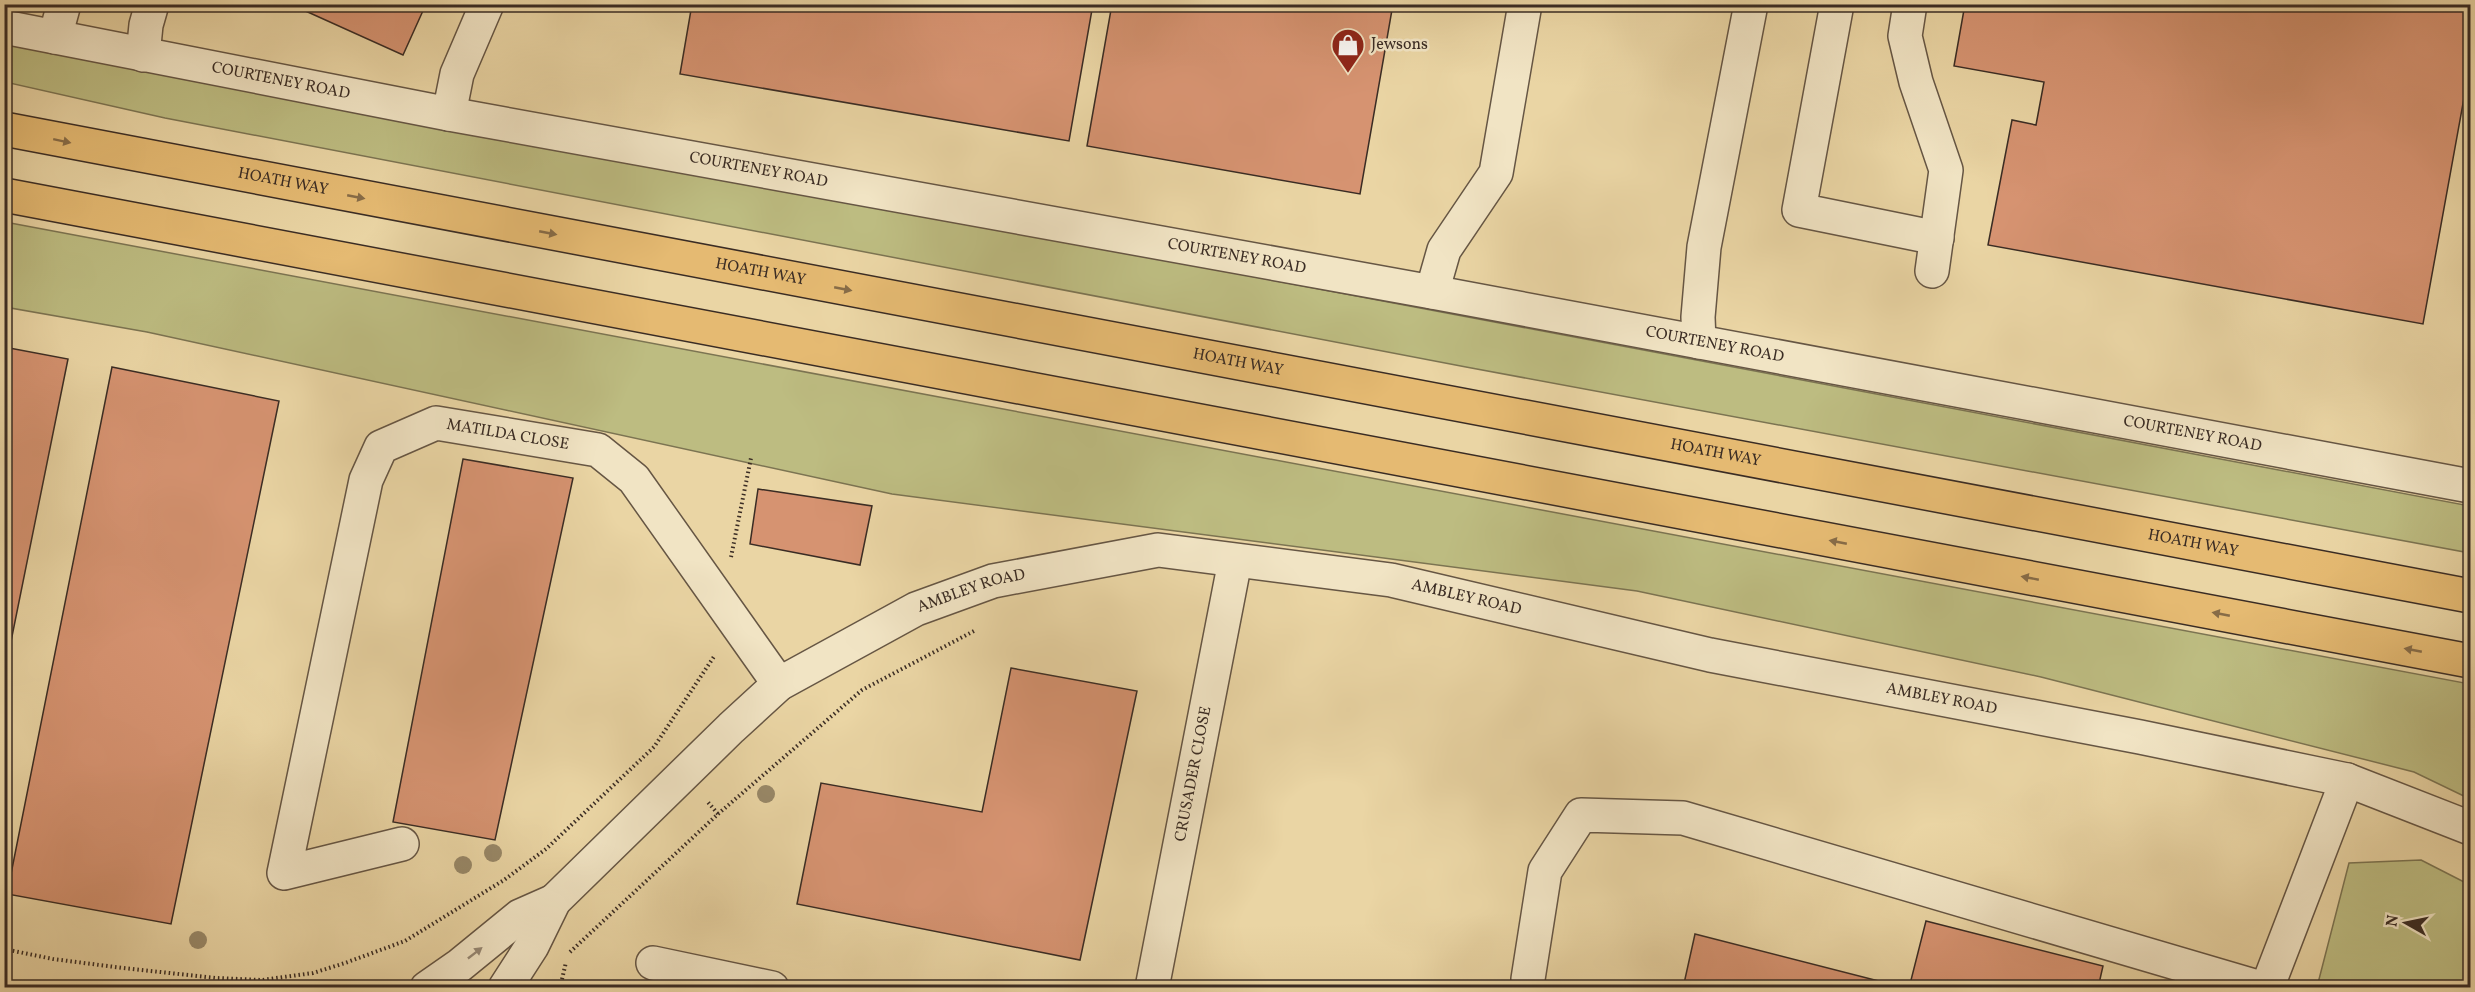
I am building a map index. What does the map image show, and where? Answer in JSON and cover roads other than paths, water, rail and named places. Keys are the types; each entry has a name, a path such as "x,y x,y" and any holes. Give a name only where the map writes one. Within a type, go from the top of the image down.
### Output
{"main road":[{"name":"HOATH WAY","path":"4,129 2470,596"},
{"path":"4,195 2470,661"}],"street":[{"path":"55,37 64,4"},
{"path":"143,55 146,25 152,4"},
{"path":"449,114 457,74 487,4"},
{"path":"1432,292 1444,250 1496,173 1525,4"},
{"path":"1699,342 1698,318 1704,248 1751,4"},
{"path":"1837,4 1799,210 1937,238"},
{"path":"1910,4 1905,36 1916,82 1946,170 1932,271"},
{"name":"COURTENEY ROAD","path":"4,27 449,114 1432,292 2470,486"},
{"name":"MATILDA CLOSE","path":"402,844 284,873 366,480 381,447 436,423 598,450 634,479 779,684"},
{"name":"AMBLEY ROAD","path":"505,987 532,946 554,901 683,774 779,684 916,609 993,581 1158,550 1391,580 1710,655 2140,737 2347,780 2470,828"},
{"name":"CRUSADER CLOSE","path":"1152,987 1235,561"},
{"path":"2267,987 2347,780"},
{"path":"1529,987 1545,871 1581,815 1683,818 2260,987"},
{"name":"AMBLEY ROAD","path":"428,987 460,965 520,916 554,901"},
{"path":"653,963 772,987"}],"place":[{"name":"Jewsons","path":"1348,74"}]}
